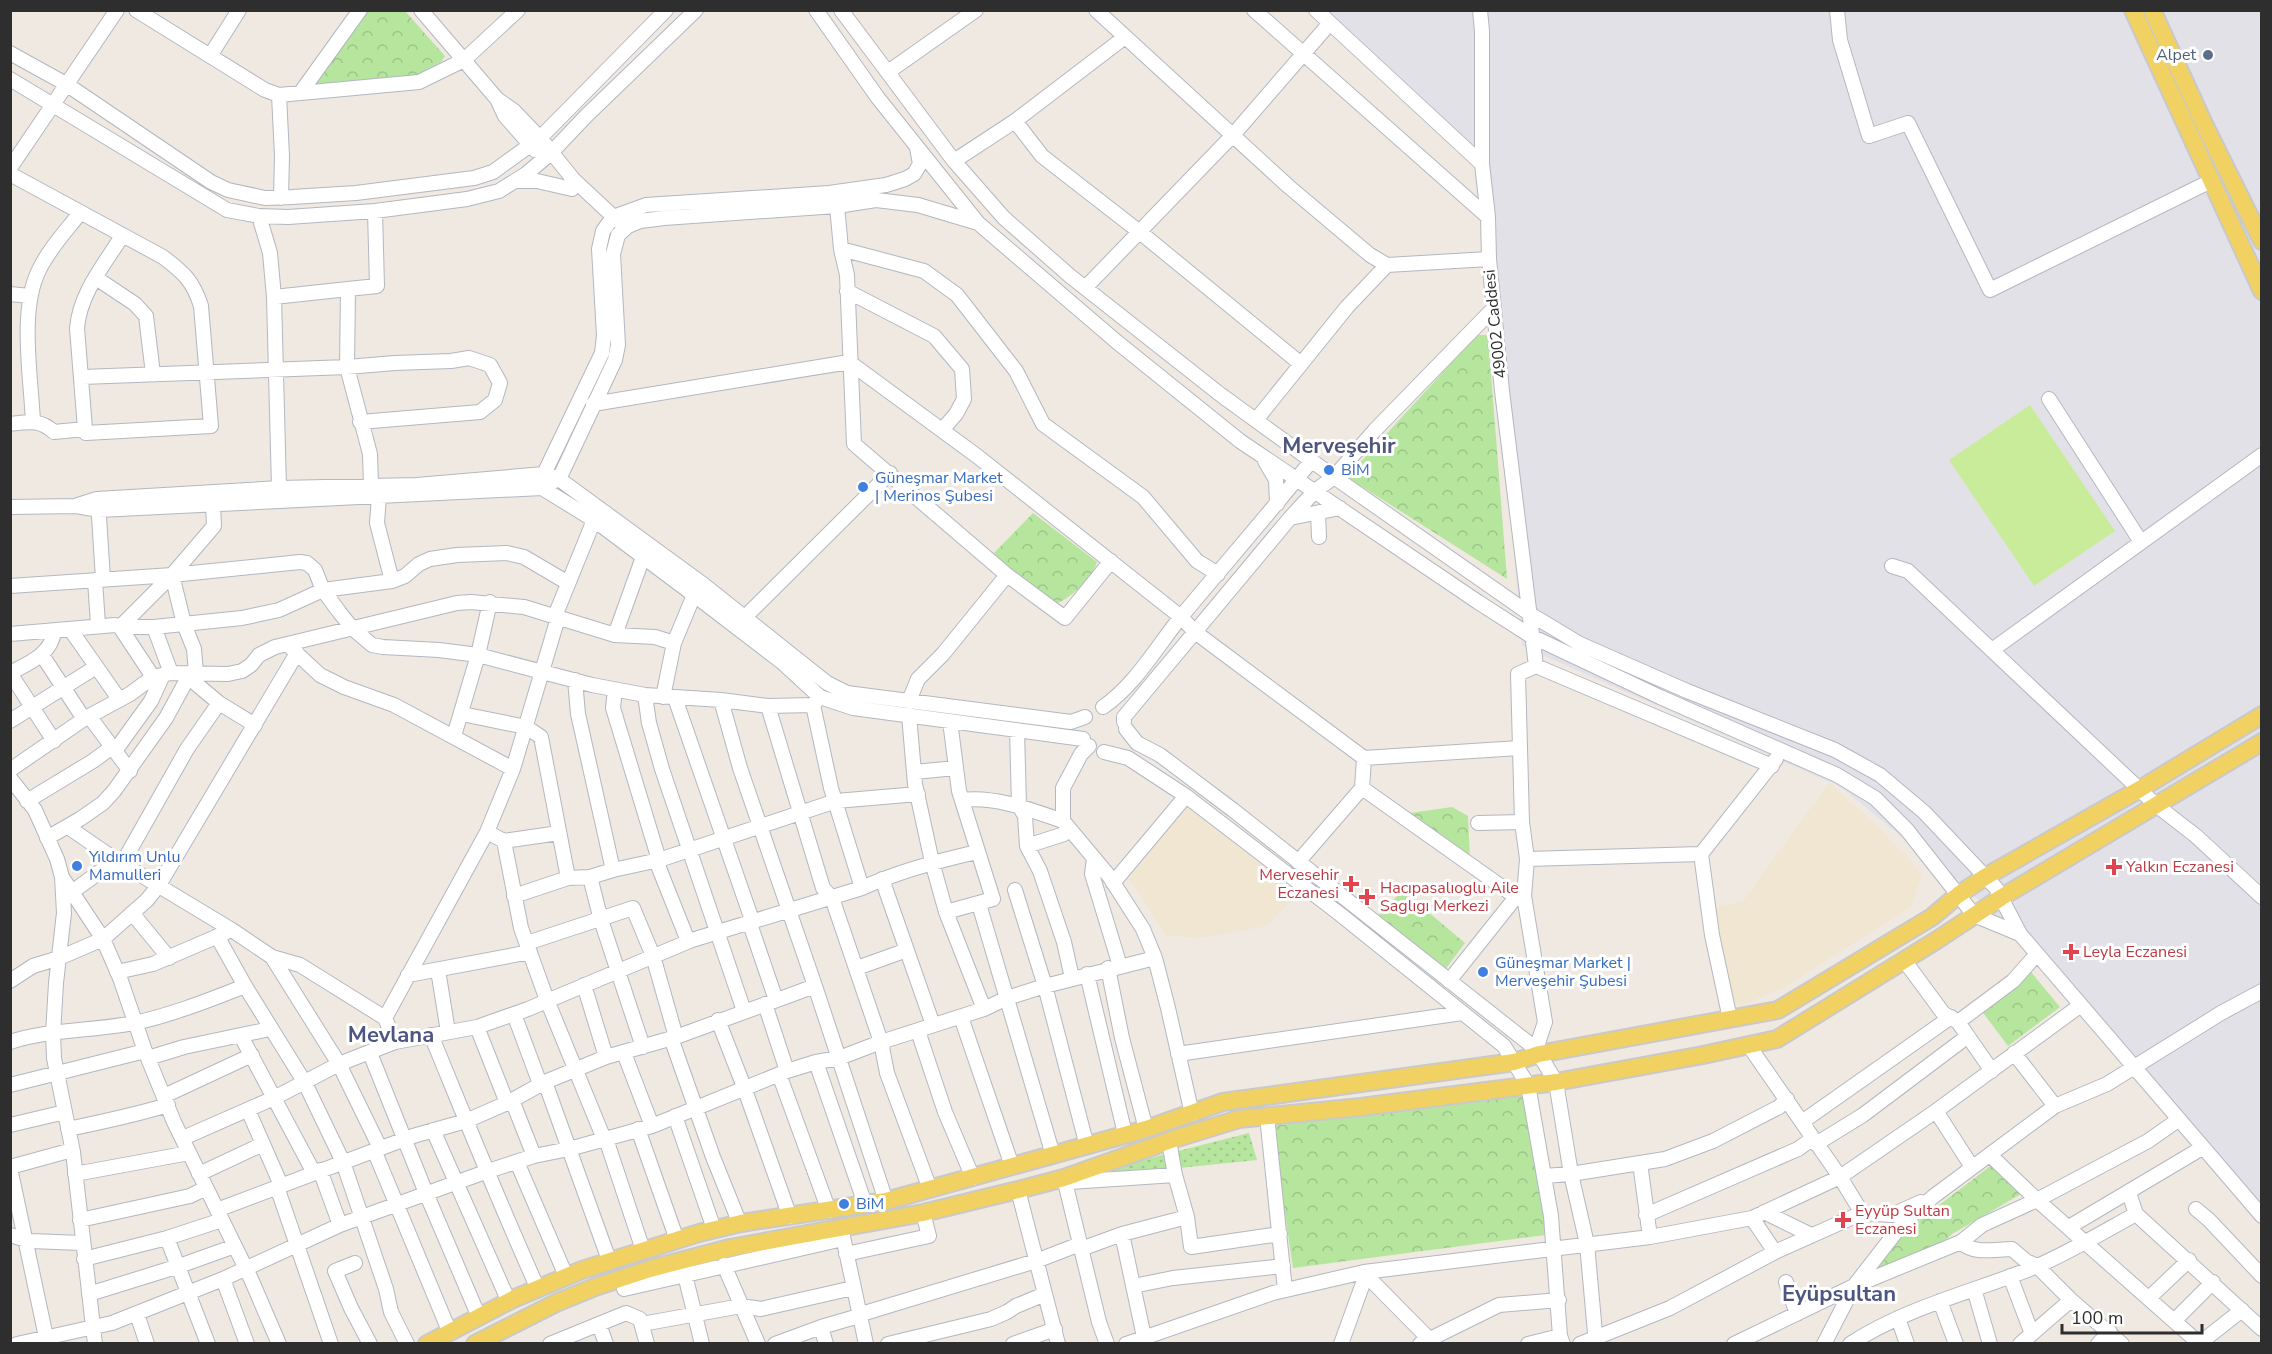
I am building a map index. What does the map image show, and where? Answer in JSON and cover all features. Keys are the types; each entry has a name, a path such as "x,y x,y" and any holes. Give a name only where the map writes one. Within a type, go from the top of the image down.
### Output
{"main road":[{"path":"2133,10 2262,291"},
{"path":"2152,10 2204,124 2262,241"},
{"path":"427,1344 538,1288 609,1260 714,1229 886,1201 1146,1129 1222,1102 1514,1062 1538,1051 1778,1010 1932,917 1958,895 1985,877 2140,789 2262,715"},
{"path":"476,1344 556,1303 730,1248 842,1233 1018,1190 1065,1178 1239,1119 1361,1107 1556,1082 1777,1039 2002,897 2262,742"}],"street":[{"path":"10,168 117,10"},
{"path":"136,10 265,90 279,95 419,82 464,60 518,10"},
{"path":"210,56 239,10"},
{"path":"301,92 360,10"},
{"path":"422,10 497,99 505,116 535,141 572,184 622,231"},
{"path":"10,54 66,84 211,182 236,192 265,198 356,193 474,178 499,169 535,141 666,10"},
{"path":"10,79 227,210 259,216 288,217 375,211 467,199 499,191 516,181 548,156 696,10"},
{"path":"816,10 862,76 978,223 1117,342 1264,459 1531,636 1660,697 1837,775 1875,798 1907,830 1974,915 2020,934"},
{"path":"841,10 954,161 1004,218 1085,288 1256,420 1530,614 1580,644 1687,691 1835,750 1880,775 1924,812 2002,897 2020,934 2262,1216"},
{"path":"888,72 976,10"},
{"path":"1096,10 1233,135 1370,255 1387,265 1489,260"},
{"path":"1254,10 1488,217"},
{"path":"1316,10 1482,164"},
{"name":"49002 Caddesi","path":"1480,10 1482,164 1488,217 1489,260 1502,391 1536,666"},
{"path":"1837,10 1840,40 1869,136 1908,123 1990,290 2211,181"},
{"path":"1085,288 1141,233 1233,135 1330,23"},
{"path":"954,161 1015,121 1125,37"},
{"path":"279,95 282,156 281,198"},
{"path":"1015,121 1042,156 1141,233 1301,364"},
{"path":"567,136 566,161 572,184"},
{"path":"543,481 602,353 604,335 599,249 603,231 610,221 646,205 841,191 886,185 914,174 920,164 917,147"},
{"path":"10,174 164,258 183,272 196,289 201,306 212,426 86,433 77,328 78,314 87,290 122,236"},
{"path":"516,181 572,184"},
{"path":"841,191 837,206 847,291 854,444 1006,575 1065,618 1111,561"},
{"path":"559,478 615,360 618,345 613,254 622,231 640,221 664,218 837,206 876,200 918,205 978,223"},
{"path":"273,297 377,286 375,211"},
{"path":"33,422 28,329 30,296 35,278 44,261 80,213"},
{"path":"259,216 270,253 277,368 279,488"},
{"path":"841,249 924,271 957,295 1016,371 1043,424 1143,497 1197,561 1218,574"},
{"path":"1256,420 1347,307 1387,265"},
{"path":"96,278 135,304 146,316 153,374"},
{"path":"348,289 347,367 370,454 377,523 392,581"},
{"path":"847,291 934,336 962,369 964,399 956,414 942,430"},
{"path":"10,294 30,296"},
{"path":"1104,752 1111,751 1122,742 1124,717 1290,518 1315,491 1334,477 1375,430 1494,308"},
{"path":"82,377 347,367 469,358 490,364 500,383 495,399 480,412 360,422"},
{"path":"593,404 849,362 942,430 1111,561 1181,617 1196,632 1364,758 1519,748"},
{"path":"2049,399 2141,542"},
{"path":"10,424 33,422 45,424 54,432 85,429"},
{"path":"1992,650 2262,455"},
{"path":"1264,459 1276,480 1277,504"},
{"path":"1103,707 1118,697 1181,617 1312,460"},
{"path":"745,617 890,474"},
{"path":"98,504 213,504 375,491 417,485 543,481 559,478 704,585 827,683 846,693 1071,722 1085,717 1096,708 1103,707 1116,711 1137,743 1160,755 1538,1051 1556,1082 1571,1174 1587,1244 1596,1340"},
{"path":"543,481 783,663 817,701 836,801 862,888"},
{"path":"10,507 76,506 279,488 375,491"},
{"path":"98,504 98,625"},
{"path":"120,627 172,575 214,526 213,504"},
{"path":"1290,518 1340,508"},
{"path":"1318,513 1319,537"},
{"path":"385,1018 487,832 513,769 557,621 555,616 594,520"},
{"path":"10,634 98,625 154,627 242,618 279,610 323,590 392,581 405,576 419,564 430,559 457,555 507,554 524,557 568,583"},
{"path":"615,635 643,557"},
{"path":"10,586 307,563 315,570 323,590 352,628 372,645 439,650 478,656 540,673 645,695 768,706 817,701 1017,730 1086,743 1104,752 1128,758 1186,796 1341,915 1504,1047 1528,1085 1555,1250 1562,1340 1528,1344"},
{"path":"1892,566 1908,571 2156,805 2196,836 2262,897"},
{"path":"47,838 69,827 104,803 130,771 192,674 194,649 184,624 172,575"},
{"path":"909,701 918,679 943,654 1006,575"},
{"path":"694,595 674,643 669,698 726,839 751,921 771,1002 783,1072 829,1211"},
{"path":"10,770 86,717 162,675 228,674 242,671 259,656 275,647 292,649 352,628 457,603 490,602 524,607 615,635 655,637 674,643"},
{"path":"454,736 478,656 490,602"},
{"path":"120,627 162,675"},
{"path":"19,795 114,749 151,700 162,675 154,627"},
{"path":"70,629 119,699"},
{"path":"54,631 53,640 42,655 10,673 54,741"},
{"path":"10,981 33,966 59,958 103,939 147,900 159,885 255,725 292,649"},
{"path":"292,649 320,675 344,687 394,705 513,769"},
{"path":"42,655 62,687 130,771"},
{"path":"1538,1051 1545,1022 1520,896 1527,859 1522,822 1518,674 1536,666 1772,766"},
{"path":"10,721 96,667"},
{"path":"192,674 215,699 255,725"},
{"path":"72,892 119,862 187,749 228,674"},
{"path":"575,680 580,725 613,870"},
{"path":"615,690 613,708 646,823 660,860 659,868 688,941"},
{"path":"645,695 649,723 662,769 744,1011"},
{"path":"721,700 727,727 886,1201"},
{"path":"768,706 823,888 832,898 857,968 881,1042 887,1073 930,1189"},
{"path":"462,714 526,727 541,737 568,878"},
{"path":"909,716 914,772 932,862 946,912 984,1009"},
{"path":"1027,846 1064,834 1066,825 1063,788 1086,743 1081,728 1085,717"},
{"path":"946,912 993,899 976,852 962,800 950,721"},
{"path":"1017,730 1019,806 1025,816 1027,846 1040,871 1064,942 1072,978"},
{"path":"1730,1019 1712,936 1701,854 1783,750"},
{"path":"1298,862 1362,788 1364,758"},
{"path":"914,772 956,768"},
{"path":"10,778 19,795 35,810 62,877 103,939 146,1055 189,1153 246,1269 279,1344"},
{"path":"1362,788 1520,896"},
{"path":"514,896 568,878 590,877 660,860 836,801 918,794"},
{"path":"1113,883 1186,796"},
{"path":"962,800 976,798 1019,806 1066,825 1113,883 1143,929 1155,958 1192,1114"},
{"path":"1478,823 1522,822"},
{"path":"69,827 119,862 232,930 272,957 300,965 385,1018 395,1042"},
{"path":"487,832 504,841 559,833"},
{"path":"504,841 521,928 547,1000 605,1139 643,1250"},
{"path":"183,1138 274,1098 339,1064 395,1042 477,1027 514,1014 688,941 832,898 932,862 976,852"},
{"path":"1527,859 1701,854"},
{"path":"1094,858 1092,874 1114,967 1122,1038 1146,1129"},
{"path":"62,877 64,913 53,1034 56,1073 72,1150 95,1344"},
{"path":"590,877 601,920 643,1047"},
{"path":"882,879 933,1024"},
{"path":"1015,890 1045,986 1087,1146"},
{"path":"1449,981 1520,896"},
{"path":"979,904 1053,1155"},
{"path":"408,975 438,970 528,947 633,908 653,956 674,1037 696,1108 740,1224"},
{"path":"132,913 169,958"},
{"path":"117,972 153,964 232,930"},
{"path":"217,936 244,986 305,1083 343,1161 386,1289 391,1312 407,1344"},
{"path":"857,968 907,950"},
{"path":"1802,1122 2013,981 2037,954"},
{"path":"272,957 339,1064 377,1149 395,1204 450,1333"},
{"path":"17,1344 94,1328 136,1314 223,1280 340,1225 488,1171 534,1156 569,1149 645,1127 783,1072 839,1058 933,1024 984,1009 1007,998 1072,978 1155,958"},
{"path":"1904,960 1943,1013 1955,1020 1968,1036 1992,1071"},
{"path":"438,970 448,1032"},
{"path":"1088,974 1125,1134"},
{"path":"584,985 606,1057"},
{"path":"10,1042 33,1035 134,1023 244,986"},
{"path":"84,1259 167,1238 279,1186 405,1139 466,1120 510,1101 542,1083 606,1057 674,1037 815,986"},
{"path":"1824,1344 1854,1286 1902,1223 1934,1196 2055,1106 2107,1084 2221,1013 2262,991"},
{"path":"1126,1344 1285,1290 1365,1274 1650,1237 1758,1215 1840,1177 1936,1111 2081,1005"},
{"path":"1179,1054 1462,1013"},
{"path":"514,1014 569,1149 609,1260"},
{"path":"961,1017 1012,1166"},
{"path":"718,1020 790,1217"},
{"path":"477,1027 534,1156"},
{"path":"10,1084 270,1029"},
{"path":"918,1031 945,1112 973,1178"},
{"path":"431,1035 502,1210 538,1288"},
{"path":"241,1036 317,1172 340,1225"},
{"path":"1646,1215 1814,1142 1863,1115 1968,1036"},
{"path":"1749,1046 1840,1177 1862,1213"},
{"path":"370,1053 426,1193 480,1317"},
{"path":"624,1053 676,1240"},
{"path":"2014,1053 2055,1106"},
{"path":"68,1129 92,1122 124,1118 166,1101 252,1055"},
{"path":"816,1062 866,1204"},
{"path":"1544,1176 1665,1159 1713,1141 1779,1107 1787,1099"},
{"path":"248,1110 279,1186 296,1246 331,1344"},
{"path":"1936,1111 1972,1167"},
{"path":"10,1125 65,1112"},
{"path":"675,1116 714,1229"},
{"path":"1267,1116 1285,1290"},
{"path":"1734,1344 1854,1286 1961,1242 1982,1224 2037,1200 2148,1141 2178,1120"},
{"path":"433,1130 509,1302"},
{"path":"1169,1141 1175,1175 1187,1217 1191,1247 1280,1234"},
{"path":"199,1174 263,1144"},
{"path":"2069,1227 2202,1148"},
{"path":"46,1337 10,1168 72,1150"},
{"path":"75,1174 189,1153"},
{"path":"1990,1155 2037,1200 2200,1343 2242,1310"},
{"path":"517,1162 566,1276"},
{"path":"1640,1163 1650,1237"},
{"path":"1065,1178 1070,1182 1175,1175"},
{"path":"1065,1178 1080,1247 1107,1344"},
{"path":"80,1220 190,1196 206,1188"},
{"path":"1018,1190 1058,1344"},
{"path":"2128,1193 2136,1214 2262,1329"},
{"path":"1580,1344 1596,1340 1670,1308 1775,1252 1862,1213 1892,1215 1934,1196"},
{"path":"2196,1209 2262,1276"},
{"path":"846,1254 928,1236 923,1213"},
{"path":"1850,1344 1867,1332 1898,1318 2037,1266 2136,1214"},
{"path":"1758,1215 1811,1235"},
{"path":"1758,1215 1775,1252"},
{"path":"775,1344 858,1315 1122,1234 1187,1217"},
{"path":"626,1313 623,1283 685,1275 842,1233 866,1344"},
{"path":"1122,1234 1144,1337"},
{"path":"10,1235 24,1239 82,1243"},
{"path":"167,1238 207,1344"},
{"path":"1961,1242 1967,1248 1978,1250 2012,1249 2026,1261 2037,1266 2071,1300 2122,1344"},
{"path":"89,1294 235,1246"},
{"path":"2149,1298 2189,1260"},
{"path":"355,1263 335,1271 370,1344"},
{"path":"724,1265 758,1344"},
{"path":"1133,1286 1173,1278 1283,1266"},
{"path":"1365,1274 1428,1342 1499,1305 1558,1300"},
{"path":"1341,1344 1365,1274"},
{"path":"685,1275 702,1344"},
{"path":"2010,1276 2031,1334"},
{"path":"223,1280 248,1344"},
{"path":"1786,1282 1797,1314"},
{"path":"2174,1321 2213,1282"},
{"path":"642,1324 741,1306 761,1309 853,1288"},
{"path":"1974,1289 1990,1344"},
{"path":"888,1344 991,1319 1045,1294"},
{"path":"2020,1344 2071,1300"},
{"path":"1940,1301 1956,1344"},
{"path":"550,1344 565,1341 626,1313 640,1319 647,1344"},
{"path":"136,1314 147,1344"},
{"path":"1898,1318 1907,1344"},
{"path":"599,1324 606,1344"},
{"path":"821,1327 826,1344"},
{"path":"1013,1344 1055,1329"},
{"path":"2098,1344 2110,1332"}],"shaded area":[{"path":"1314,11 2261,11 2261,1211 1992,911 1841,787 1522,646 1483,169"},
{"path":"1829,783 1878,827 1922,874 1911,907 1783,988 1740,1006 1734,1002 1711,909 1743,901"},
{"path":"1188,806 1298,893 1267,926 1199,938 1166,935 1129,878"}],"green space":[{"path":"363,11 405,11 445,56 441,62 417,75 309,88"},
{"path":"1477,335 1488,335 1507,579 1347,477"},
{"path":"2030,405 2115,531 2034,586 1949,460"},
{"path":"1033,513 1097,562 1091,575 1080,587 1055,604 1007,568 994,553"},
{"path":"1452,807 1468,816 1470,860 1403,814"},
{"path":"1401,892 1465,943 1444,971 1376,918"},
{"path":"2031,972 2060,1007 2008,1046 1981,1010"},
{"path":"1527,1095 1546,1235 1293,1268 1272,1126"},
{"path":"1249,1133 1257,1160 1083,1178 1099,1171"},
{"path":"1993,1164 2021,1194 1952,1234 1938,1247 1874,1271 1896,1238"}],"place":[{"name":"Alpet","path":"2208,55"},
{"name":"BİM","path":"1329,470"},
{"name":"Güneşmar Market | Merinos Şubesi","path":"863,487"},
{"name":"Yıldırım Unlu Mamulleri","path":"77,866"},
{"name":"Yalkın Eczanesi","path":"2114,867"},
{"name":"Mervesehir Eczanesi","path":"1351,884"},
{"name":"Hacıpasalıoglu Aile Saglıgı Merkezi","path":"1367,897"},
{"name":"Leyla Eczanesi","path":"2071,952"},
{"name":"Güneşmar Market | Merveşehir Şubesi","path":"1483,972"},
{"name":"BiM","path":"844,1204"},
{"name":"Eyyüp Sultan Eczanesi","path":"1843,1220"}],"district":[{"name":"Merveşehir","path":"1339,446"},
{"name":"Mevlana","path":"391,1035"},
{"name":"Eyüpsultan","path":"1839,1294"}]}
